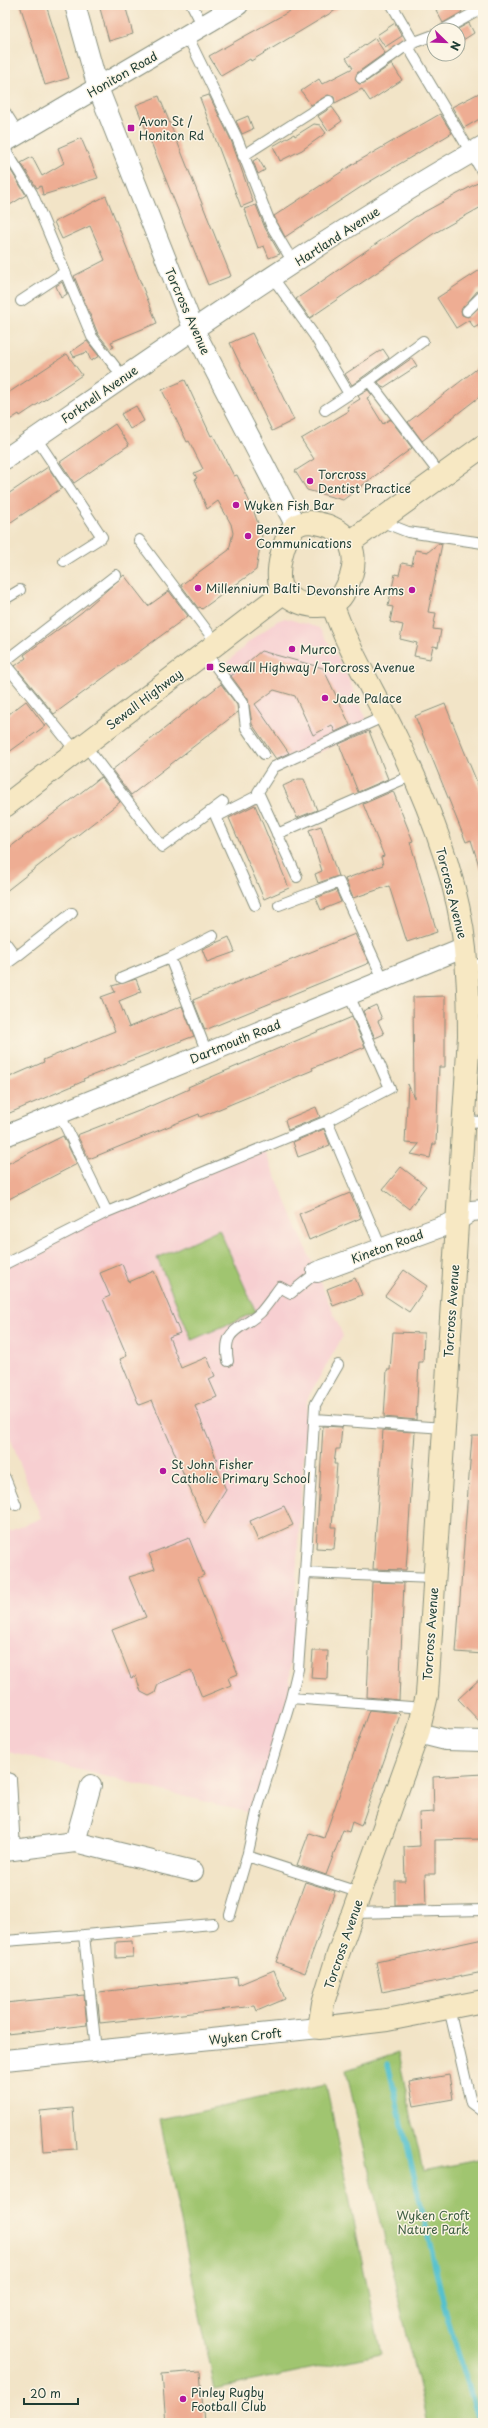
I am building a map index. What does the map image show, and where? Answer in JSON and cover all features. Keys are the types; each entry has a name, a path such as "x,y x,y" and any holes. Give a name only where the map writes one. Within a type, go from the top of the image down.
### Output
{"street":[{"name":"Torcross Avenue","path":"74,5 98,88 194,330 296,526"},
{"name":"Honiton Road","path":"12,138 238,5"},
{"name":"Hartland Avenue","path":"194,330 424,180 477,149"},
{"name":"Forknell Avenue","path":"5,459 123,377 194,330"},
{"path":"350,542 442,477 482,451"},
{"path":"310,522 328,526 343,533 350,542 354,556 346,587 342,597 332,603 322,606 294,600 284,592 279,582 283,546 290,532 296,526 310,522"},
{"name":"Sewall Highway","path":"5,806 284,592"},
{"name":"Torcross Avenue","path":"319,2028 329,1981 418,1732 424,1708 457,1221 474,1121 469,1036 472,959 458,905 442,851 421,792 385,716 342,634 332,603"},
{"name":"Dartmouth Road","path":"5,1136 384,981 472,959"},
{"name":"Kineton Road","path":"317,1272 457,1221 471,1211 483,1210"},
{"path":"418,1732 446,1740 483,1743"},
{"path":"75,1842 91,1786"},
{"path":"10,1851 75,1842 193,1871"},
{"name":"Wyken Croft","path":"5,2060 387,2020 483,2001"}],"lane":[{"path":"192,5 195,31 213,86 244,156 271,225 294,264"},
{"path":"392,5 452,125 477,149 483,173"},
{"path":"458,22 483,8"},
{"path":"362,78 411,44 426,38"},
{"path":"244,156 329,101"},
{"path":"5,112 12,138"},
{"path":"5,149 32,193 92,337 123,377"},
{"path":"21,301 65,272"},
{"path":"273,278 314,335 349,394"},
{"path":"467,311 483,295"},
{"path":"325,410 369,381 423,341"},
{"path":"369,381 442,477"},
{"path":"36,438 102,537 64,561"},
{"path":"380,522 408,532 483,543"},
{"path":"138,540 211,648 243,703 246,728 264,754"},
{"path":"5,661 116,575"},
{"path":"5,599 20,590"},
{"path":"5,664 80,748 162,847 223,802"},
{"path":"297,877 258,792 274,767 385,716"},
{"path":"277,834 413,775"},
{"path":"255,905 216,817 259,795"},
{"path":"279,906 339,882 384,981"},
{"path":"5,965 72,913"},
{"path":"122,978 170,958 213,936"},
{"path":"5,942 16,957"},
{"path":"170,958 207,1053"},
{"path":"5,1264 108,1212 327,1121 390,1088 349,995"},
{"path":"59,1114 108,1212"},
{"path":"327,1121 381,1248"},
{"path":"228,1361 226,1349 228,1339 234,1330 260,1312 280,1287 291,1293 317,1272"},
{"path":"230,1915 247,1857 258,1807 291,1698 298,1669 315,1405 338,1365"},
{"path":"315,1420 444,1428"},
{"path":"5,1478 16,1505"},
{"path":"305,1573 434,1578"},
{"path":"291,1698 424,1708"},
{"path":"5,1777 11,1779 10,1851"},
{"path":"247,1857 357,1903 483,1910"},
{"path":"5,1941 213,1924"},
{"path":"84,1935 96,2051"},
{"path":"449,2008 471,2103 483,2112"}],"shaded area":[{"path":"285,618 319,628 341,663 371,728 285,769 251,723 238,699 218,671 250,641 277,621"},
{"name":"St John Fisher Catholic Primary School","path":"262,1144 343,1336 307,1399 289,1695 254,1814 5,1751 5,1533 41,1518 5,1424 5,1260"}],"green space":[{"path":"219,1229 256,1312 192,1340 157,1258"},
{"name":"Wyken Croft Nature Park","path":"398,2053 423,2171 483,2159 483,2423 427,2423 346,2070"},
{"path":"326,2084 381,2354 215,2389 160,2119"}],"building":[{"path":"20,5 46,5 69,78 45,85"},
{"path":"99,5 125,5 133,34 109,41"},
{"path":"301,5 344,5 251,61 250,59 221,76 209,56"},
{"path":"445,5 458,5 462,12 442,22 436,10"},
{"path":"395,23 402,36 385,47 377,35"},
{"path":"469,23 474,33 466,38 466,25"},
{"path":"375,38 385,53 357,73 356,81 359,84 364,83 392,64 402,80 370,101 362,89 335,103 334,97 328,95 311,105 301,91 319,79 322,84 353,68 346,58"},
{"path":"483,91 483,117 464,128 452,107"},
{"path":"209,95 231,140 253,202 241,207 200,98"},
{"path":"159,96 231,276 208,285 136,105"},
{"path":"332,107 342,121 328,131 318,116"},
{"path":"440,114 452,133 364,185 285,237 274,216 355,163"},
{"path":"248,116 253,129 242,134 236,121"},
{"path":"314,124 320,125 326,133 302,150 280,161 273,146 294,134 295,136"},
{"path":"81,138 98,178 43,195 41,186 37,188 21,163 32,157 42,176 64,163 58,148"},
{"path":"258,158 265,170 258,174 253,161"},
{"path":"10,169 26,195 5,208 5,172"},
{"path":"483,180 483,206 433,234 310,318 296,299 415,217"},
{"path":"106,196 157,323 111,342 114,347 110,349 98,334 74,276 105,260 90,226 62,239 54,222"},
{"path":"256,205 265,228 280,254 269,258 264,246 258,248 244,209"},
{"path":"483,268 483,289 478,290 461,310 462,315 468,317 483,304 483,323 474,328 469,320 456,328 437,298"},
{"path":"62,282 67,294 61,298 56,286"},
{"path":"252,333 294,420 272,431 230,343"},
{"path":"87,341 99,356 91,361 87,352 74,357 71,352"},
{"path":"383,349 389,358 352,385 345,374"},
{"path":"67,354 82,375 20,416 19,414 5,423 5,395"},
{"path":"412,358 417,366 383,388 378,382"},
{"path":"483,364 483,394 422,441 408,422"},
{"path":"185,380 211,436 213,435 234,476 237,475 253,509 262,535 256,570 202,609 200,607 198,608 181,585 229,550 233,533 231,524 218,501 207,509 194,473 203,469 189,441 187,442 162,390"},
{"path":"368,390 372,395 367,398 383,424 390,419 412,448 343,500 307,490 295,471 314,459 301,439 349,411 347,407 360,399 358,396"},
{"path":"136,406 144,421 130,429 121,414"},
{"path":"115,424 129,445 74,483 60,462"},
{"path":"48,467 62,488 5,526 5,496"},
{"name":"Devonshire Arms","path":"439,543 442,544 428,612 436,613 433,629 441,630 438,647 433,646 430,659 414,656 417,643 400,639 403,625 390,622 393,607 388,606 395,574 399,575 402,563 412,565 415,550 428,552"},
{"path":"124,575 148,606 169,591 188,616 54,714 15,666 26,658 24,655 82,612"},
{"path":"261,651 323,668 350,725 335,732 332,725 313,735 295,696 274,690 255,704 289,753 276,759 252,724 248,699 231,676"},
{"path":"221,684 237,705 238,712 131,795 112,770"},
{"path":"26,701 45,726 5,755 5,717"},
{"path":"445,704 483,797 483,868 480,869 471,840 466,842 415,716"},
{"path":"369,731 388,779 358,792 339,744"},
{"path":"101,777 120,802 5,892 5,851"},
{"path":"298,779 304,779 317,810 297,818 283,786"},
{"path":"393,791 413,841 410,842 437,932 407,942 389,886 353,898 345,879 383,865 381,857 384,856 363,804"},
{"path":"255,805 289,888 264,899 229,818"},
{"path":"321,826 338,876 318,883 315,874 322,871 309,830"},
{"path":"336,890 341,902 321,910 316,898"},
{"path":"355,934 369,963 205,1030 193,1000"},
{"path":"229,937 235,952 207,962 202,949"},
{"path":"136,979 141,992 119,1001 129,1027 182,1006 194,1036 83,1079 84,1081 5,1115 5,1079 44,1062 43,1060 115,1031 101,997 115,992 112,986"},
{"path":"445,996 445,1067 439,1067 436,1144 433,1144 430,1158 411,1154 419,1144 405,1143 408,1084 414,1098 413,997"},
{"path":"376,1005 382,1019 378,1021 384,1034 375,1038 363,1011"},
{"path":"352,1017 365,1047 312,1068 313,1070 200,1117 199,1114 89,1159 77,1135 144,1109 189,1089 188,1087"},
{"path":"316,1107 320,1117 288,1130 285,1120"},
{"path":"324,1129 330,1145 298,1157 293,1142"},
{"path":"63,1136 77,1164 5,1201 5,1165"},
{"path":"401,1167 426,1186 409,1209 383,1189"},
{"path":"350,1193 361,1218 309,1240 299,1214"},
{"path":"122,1264 129,1282 154,1271 180,1333 169,1337 181,1368 207,1357 215,1376 209,1379 217,1397 195,1406 217,1460 214,1461 226,1490 205,1524 152,1400 139,1405 120,1359 127,1356 103,1299 110,1296 100,1273"},
{"path":"404,1270 427,1286 409,1312 385,1296"},
{"path":"355,1278 362,1295 333,1306 327,1289"},
{"path":"393,1332 424,1333 423,1362 419,1362 416,1420 384,1417 387,1370 390,1370"},
{"path":"323,1426 342,1427 340,1449 336,1449 334,1464 337,1464 332,1527 336,1527 334,1549 316,1548"},
{"path":"383,1430 415,1432 406,1570 373,1569"},
{"path":"472,1436 483,1436 483,1654 456,1652"},
{"path":"284,1506 293,1525 258,1541 250,1521"},
{"path":"189,1538 204,1575 198,1578 223,1643 225,1642 238,1674 228,1678 231,1685 202,1697 191,1670 158,1684 155,1693 149,1696 141,1692 136,1676 131,1678 112,1630 146,1617 129,1577 155,1569 149,1554"},
{"path":"372,1582 404,1583 399,1700 367,1697"},
{"path":"313,1651 328,1651 327,1679 311,1678"},
{"path":"483,1676 483,1725 458,1699"},
{"path":"369,1710 398,1713 400,1715 361,1826 352,1822 349,1832 343,1830 326,1875 297,1865 309,1833 324,1838"},
{"path":"483,1774 483,1839 435,1840 435,1874 425,1874 426,1905 395,1906 395,1881 405,1881 404,1847 420,1846 419,1813 434,1812 433,1777"},
{"path":"305,1882 335,1891 305,1973 276,1962"},
{"path":"483,1939 483,1972 382,1992 376,1962"},
{"path":"132,1941 133,1957 116,1958 116,1942"},
{"path":"274,1970 285,1999 257,2011 255,2006 100,2023 97,1994 99,1992 237,1977 238,1985"},
{"path":"84,1995 87,2025 7,2034 5,2003"},
{"path":"449,2075 453,2099 414,2106 409,2082"},
{"path":"73,2108 76,2149 43,2151 40,2111"},
{"name":"Pinley Rugby Football Club","path":"200,2371 204,2423 166,2423 162,2374"}],"waterway":[{"path":"388,2064 446,2313 480,2423"}],"place":[{"name":"Avon St / Honiton Rd","path":"131,128"},
{"name":"Torcross Dentist Practice","path":"310,481"},
{"name":"Wyken Fish Bar","path":"236,505"},
{"name":"Benzer Communications","path":"248,536"},
{"name":"Millennium Balti","path":"198,588"},
{"name":"Devonshire Arms","path":"412,590"},
{"name":"Murco","path":"292,649"},
{"name":"Sewall Highway / Torcross Avenue","path":"210,667"},
{"name":"Jade Palace","path":"325,698"},
{"name":"St John Fisher Catholic Primary School","path":"163,1471"},
{"name":"Pinley Rugby Football Club","path":"183,2399"}]}
